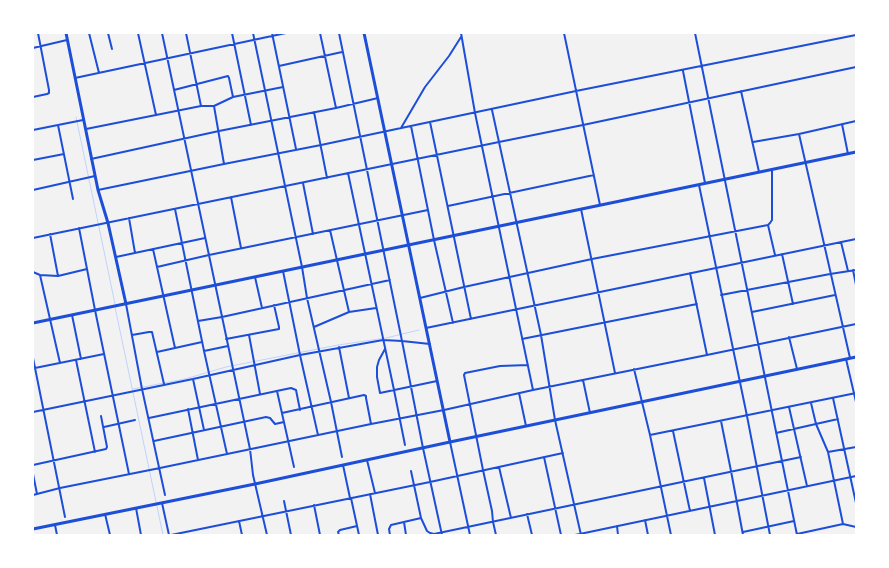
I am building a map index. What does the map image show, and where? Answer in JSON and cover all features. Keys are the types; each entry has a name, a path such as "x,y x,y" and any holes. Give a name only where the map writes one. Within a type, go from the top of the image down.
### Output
{"main road":[{"path":"66,33 91,159 98,190 108,222 126,304"},
{"path":"364,33 450,442"},
{"path":"33,323 856,152"},
{"path":"33,529 255,484 856,357"}],"street":[{"path":"33,97 49,93 38,33"},
{"path":"89,33 98,72"},
{"path":"108,33 112,49"},
{"path":"138,33 156,115"},
{"path":"162,33 250,449 255,484 268,535"},
{"path":"186,33 201,106"},
{"path":"232,33 251,125"},
{"path":"253,33 296,237 307,298 331,402 342,458"},
{"path":"75,78 255,40 272,34 286,33"},
{"path":"320,33 336,108"},
{"path":"339,33 390,280 416,416 442,534"},
{"path":"564,33 600,205"},
{"path":"695,33 797,534 843,524 856,527"},
{"path":"272,34 296,150"},
{"path":"461,34 474,113 533,390"},
{"path":"401,128 425,87 449,56 461,34"},
{"path":"98,190 576,91 856,35"},
{"path":"33,48 67,40"},
{"path":"279,66 343,52"},
{"path":"33,238 583,125 856,67"},
{"path":"683,70 705,184"},
{"path":"174,90 228,76 233,97"},
{"path":"85,129 178,110 201,106 214,106 233,97 284,87"},
{"path":"741,91 759,172"},
{"path":"91,159 219,131 336,108 378,97"},
{"path":"214,106 224,164"},
{"path":"492,109 541,336 555,420 581,534"},
{"path":"314,112 327,178"},
{"path":"33,130 83,120"},
{"path":"752,142 799,134 856,121"},
{"path":"430,122 471,319"},
{"path":"842,124 848,154"},
{"path":"58,125 73,198"},
{"path":"411,126 434,240 453,323"},
{"path":"799,134 843,326 856,402"},
{"path":"33,160 64,154"},
{"path":"420,298 592,259 768,225 772,220 772,170"},
{"path":"348,173 400,419 404,445"},
{"path":"448,206 594,175"},
{"path":"33,190 95,176"},
{"path":"303,183 313,234"},
{"path":"699,185 770,535"},
{"path":"231,197 241,248"},
{"path":"175,209 202,342 227,454"},
{"path":"581,209 616,373"},
{"path":"157,267 241,248 428,210"},
{"path":"129,218 135,252"},
{"path":"768,225 775,255"},
{"path":"79,228 130,474"},
{"path":"330,230 349,312"},
{"path":"50,234 58,276"},
{"path":"116,257 205,238"},
{"path":"426,328 856,239"},
{"path":"841,242 848,271"},
{"path":"153,249 175,348"},
{"path":"782,254 793,304"},
{"path":"33,272 40,275 58,276 87,269"},
{"path":"721,295 855,270 856,285"},
{"path":"283,271 318,435"},
{"path":"690,273 707,355"},
{"path":"40,275 60,363"},
{"path":"255,277 262,308"},
{"path":"198,321 390,280"},
{"path":"752,312 835,296"},
{"path":"126,304 142,389 165,495"},
{"path":"522,339 697,304"},
{"path":"226,339 278,329 279,327 274,305"},
{"path":"314,327 349,312 376,308"},
{"path":"72,315 81,358"},
{"path":"33,495 60,488 416,416 549,386 856,324"},
{"path":"132,335 152,332 164,384"},
{"path":"249,335 260,394"},
{"path":"789,337 797,370"},
{"path":"33,412 339,347 383,340 402,340 430,344"},
{"path":"157,352 202,342"},
{"path":"204,351 228,346"},
{"path":"339,347 349,398"},
{"path":"385,349 377,367 380,393 437,381"},
{"path":"35,368 104,354"},
{"path":"33,358 65,517"},
{"path":"76,360 95,452"},
{"path":"496,535 492,522 492,510 482,470 464,377 465,373 500,366 528,365"},
{"path":"634,370 650,435 671,535"},
{"path":"192,379 204,430"},
{"path":"583,380 590,413"},
{"path":"149,418 291,388 296,390 300,410"},
{"path":"277,391 294,467"},
{"path":"519,393 526,426"},
{"path":"650,435 855,393"},
{"path":"282,413 364,395 366,396 371,424"},
{"path":"834,398 856,503"},
{"path":"811,403 816,424 828,452 843,524"},
{"path":"789,407 807,486"},
{"path":"188,409 198,460"},
{"path":"33,465 106,450 104,427 101,416"},
{"path":"154,441 266,417 270,418 275,424 284,422"},
{"path":"776,433 838,418"},
{"path":"104,427 135,420"},
{"path":"720,421 743,534 795,521"},
{"path":"673,431 690,511"},
{"path":"450,442 470,535"},
{"path":"828,452 856,447"},
{"path":"160,503 170,535 430,482 563,453"},
{"path":"544,457 561,535"},
{"path":"411,471 421,518 430,533 442,534 527,514 800,457"},
{"path":"367,460 375,493"},
{"path":"343,465 359,535"},
{"path":"499,467 511,518"},
{"path":"33,474 37,494"},
{"path":"575,535 856,476"},
{"path":"704,478 715,535"},
{"path":"370,494 378,535"},
{"path":"284,501 291,535"},
{"path":"314,506 320,534 315,535"},
{"path":"136,508 141,535"},
{"path":"106,514 110,535"},
{"path":"527,514 532,535"},
{"path":"390,535 389,529 393,524 421,518"},
{"path":"645,520 648,535"},
{"path":"239,521 242,535"},
{"path":"404,522 406,535"},
{"path":"55,525 57,535"},
{"path":"339,535 338,532 340,530 357,526"},
{"path":"617,526 618,535"}],"waterway":[{"path":"76,117 115,304"},
{"path":"115,307 163,535"},
{"path":"133,389 185,379 226,367 338,345 386,338 419,330"}]}
